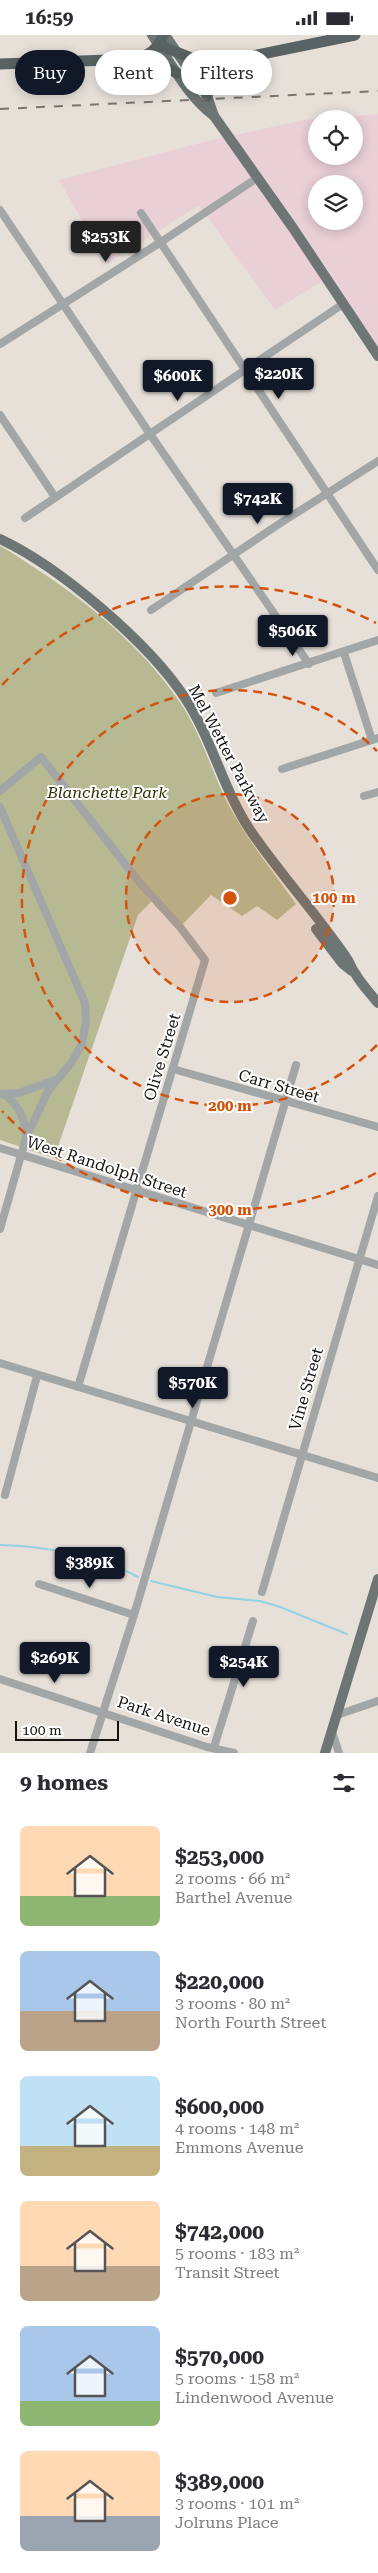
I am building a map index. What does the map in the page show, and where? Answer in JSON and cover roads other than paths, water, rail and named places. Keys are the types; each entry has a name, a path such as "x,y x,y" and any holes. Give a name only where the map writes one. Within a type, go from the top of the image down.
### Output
{"highway":[{"path":"272,52 355,35"},
{"path":"151,50 160,37 177,53 181,54"},
{"path":"0,64 95,60"},
{"path":"171,70 177,73"}],"main road":[{"path":"160,37 177,73 200,106 214,116"},
{"path":"177,53 181,59"},
{"path":"207,95 214,116 378,356"},
{"name":"Mel Wetter Parkway","path":"0,539 68,582 130,634 158,663 185,698 215,754 233,800 252,837"},
{"name":"Mel Wetter Parkway","path":"0,546 64,587 125,639 154,667 180,702 209,757 228,803 342,963 355,974 378,1003"},
{"path":"325,1753 378,1579"}],"street":[{"path":"0,344 161,242 256,178"},
{"path":"0,210 233,556 309,664"},
{"path":"141,213 378,571"},
{"path":"24,518 343,304"},
{"path":"0,415 55,497"},
{"path":"151,610 378,461"},
{"path":"216,693 344,653 378,640"},
{"path":"282,769 375,739 344,653"},
{"name":"Olive Street","path":"0,791 41,757 140,883 180,927 205,960 78,1387"},
{"path":"364,796 378,791"},
{"path":"0,807 85,1003 86,1021 82,1044 72,1063 56,1079 48,1091 26,1138 0,1229"},
{"path":"90,1753 134,1615 296,1065"},
{"name":"Carr Street","path":"173,1069 378,1127"},
{"path":"2,1094 38,1088 56,1079"},
{"path":"2,1094 16,1103 26,1127 26,1138"},
{"name":"West Randolph Street","path":"0,1148 378,1265"},
{"name":"Vine Street","path":"262,1592 378,1196"},
{"path":"0,1363 378,1478"},
{"path":"5,1495 38,1376"},
{"path":"39,1584 134,1615"},
{"path":"209,1749 253,1621"},
{"name":"Park Avenue","path":"0,1679 103,1711 209,1749 234,1753"},
{"path":"337,1715 378,1701"},
{"path":"332,1732 339,1753"}],"waterway":[{"path":"0,1545 35,1547 71,1553 107,1563 138,1577"},
{"path":"151,1581 217,1597 260,1601 347,1634"}],"railway":[{"path":"0,109 378,91"}],"park label":[{"name":"Blanchette Park","path":"107,792"}]}
